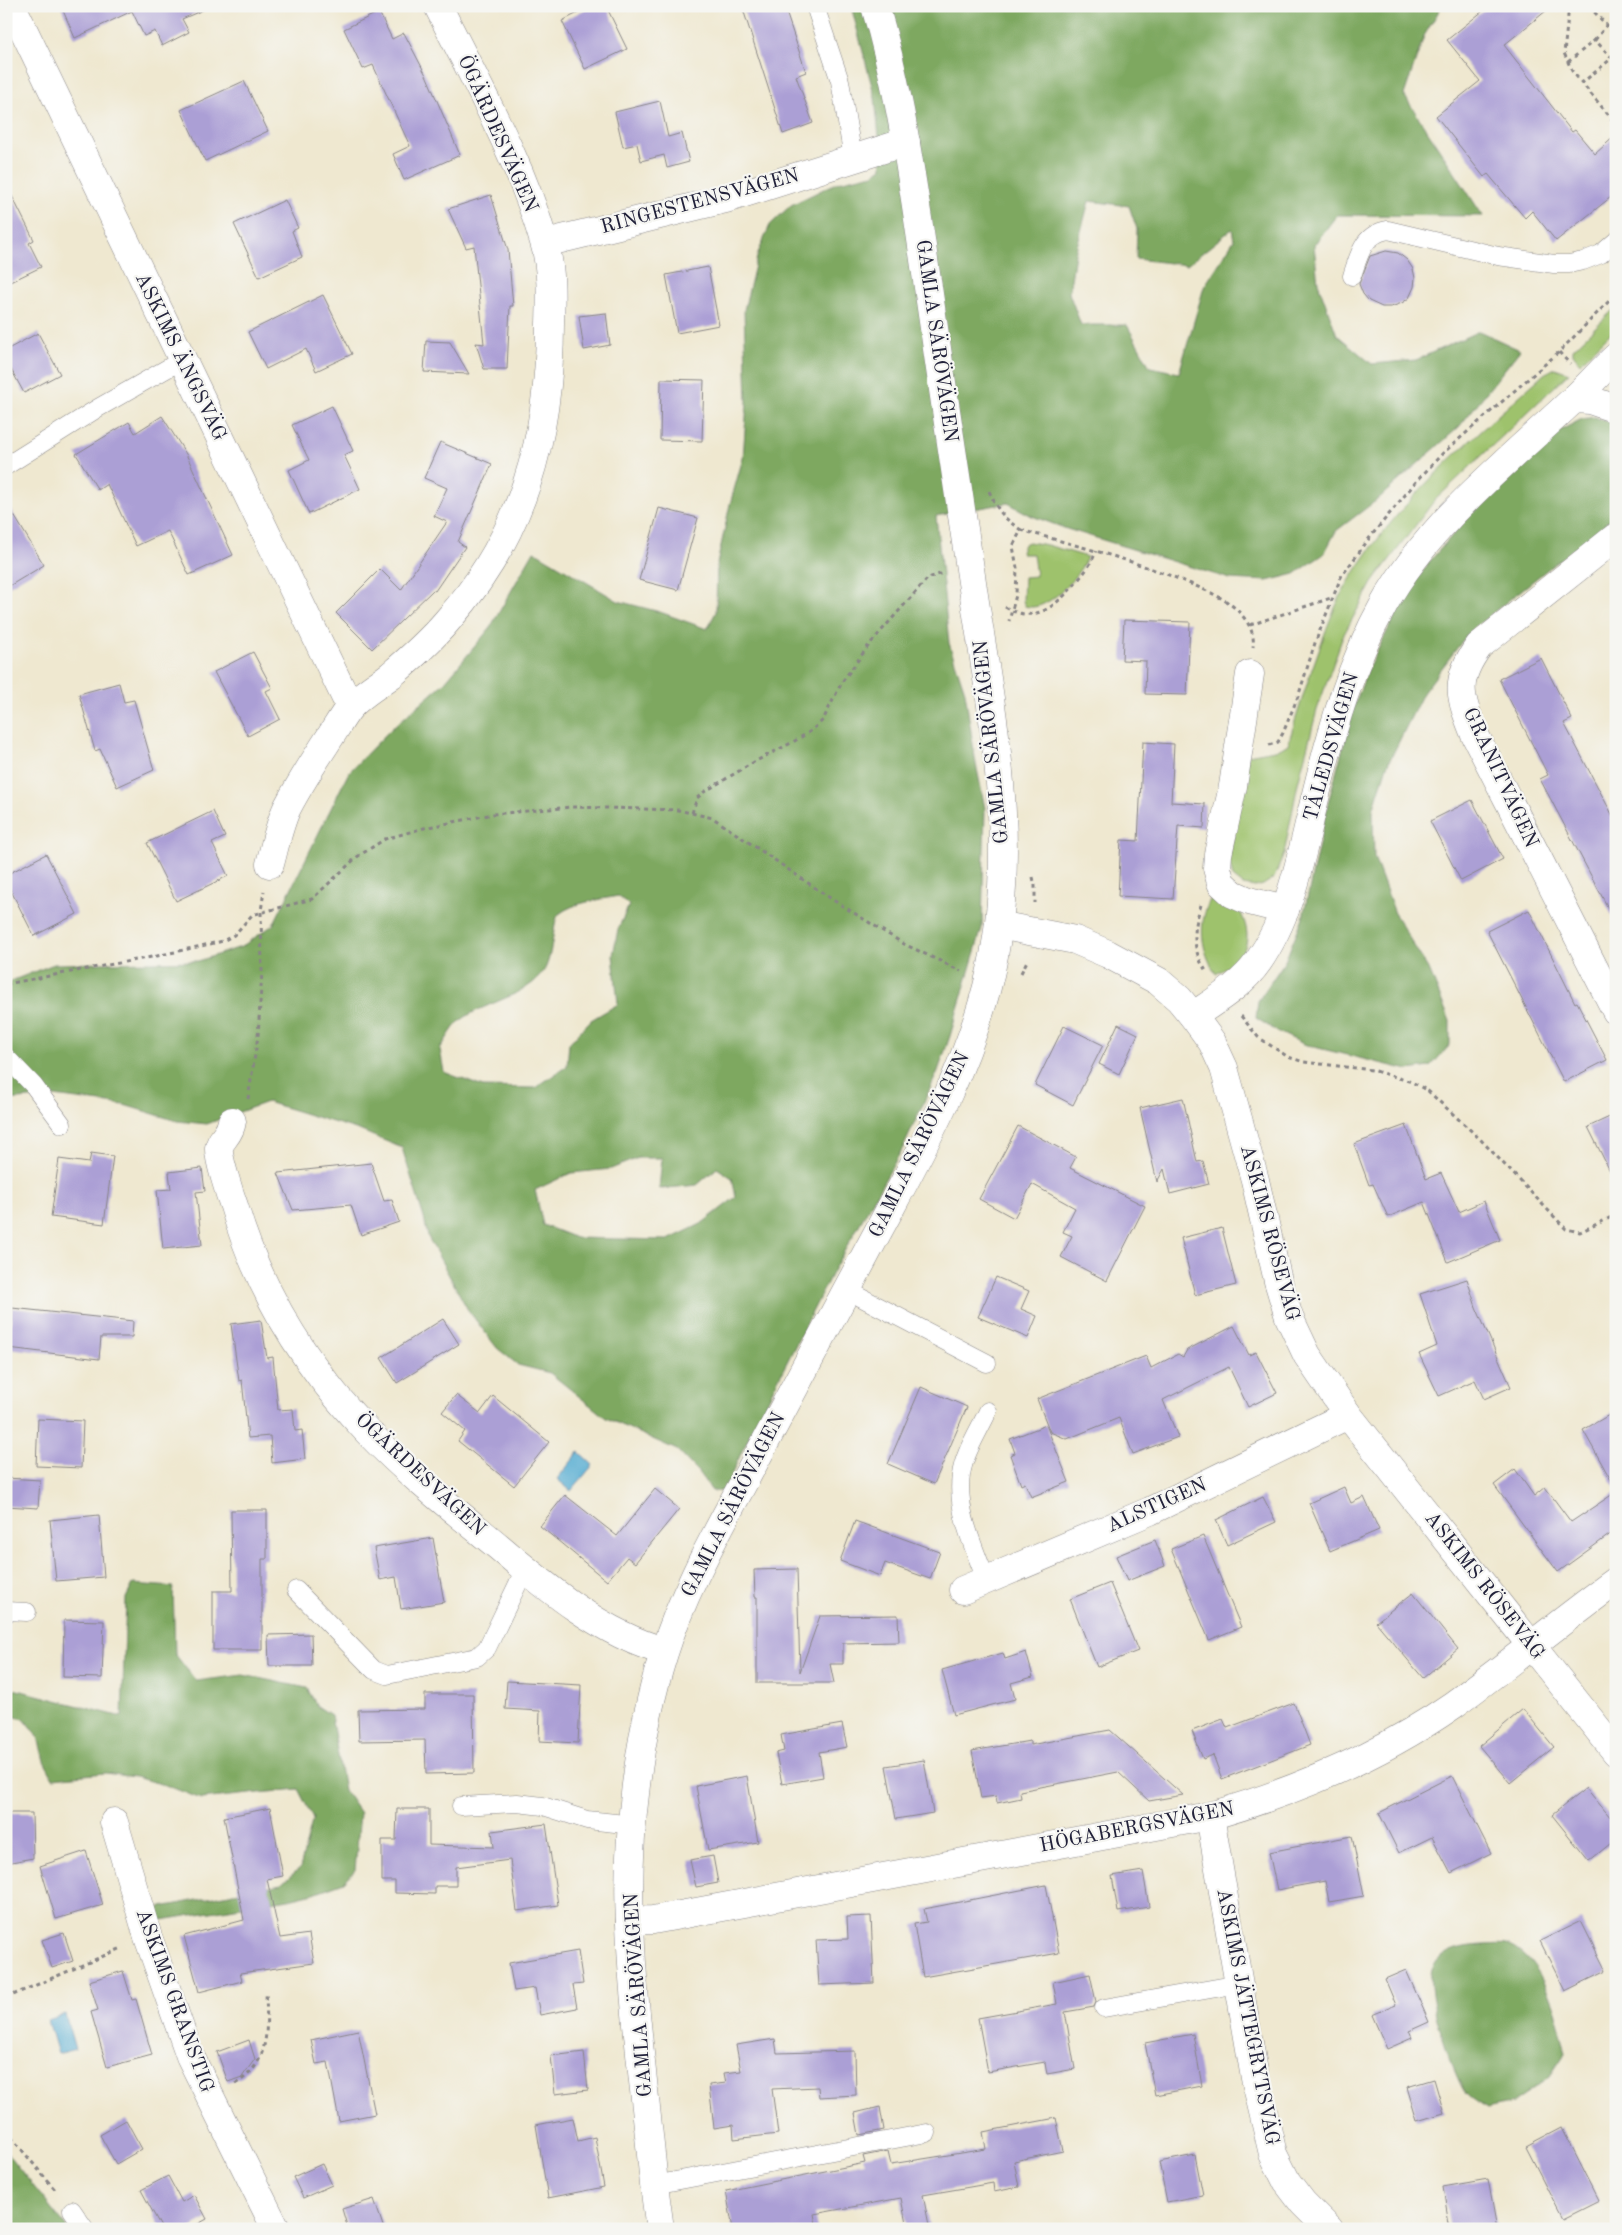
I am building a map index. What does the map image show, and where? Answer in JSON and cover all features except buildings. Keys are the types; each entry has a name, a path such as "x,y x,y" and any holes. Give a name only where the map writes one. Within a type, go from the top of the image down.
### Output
{"street":[{"name":"ASKIMS ÄNGSVÄG","path":"12,6 350,707"},
{"name":"ÖGÄRDESVÄGEN","path":"270,864 286,810 315,760 350,707 414,656 448,620 470,593 510,529 532,471 547,400 550,365 550,296 544,242 520,174 504,137 438,6"},
{"name":"GAMLA SÄRÖVÄGEN","path":"660,2229 654,2185 630,1921 636,1792 648,1716 664,1651 700,1569 920,1153 956,1080 974,1033 989,982 1004,888 1005,849 1002,806 980,632 906,142 887,46 875,6"},
{"name":"RINGESTENSVÄGEN","path":"544,242 726,199 906,142"},
{"name":"TÅLEDSVÄGEN","path":"1193,1016 1246,977 1257,963 1285,910 1300,861 1335,722 1359,655 1384,604 1402,573 1462,503 1506,460 1574,399 1616,357"},
{"path":"1574,399 1590,400 1616,409"},
{"name":"GRANITVÄGEN","path":"1616,537 1479,646 1466,663 1462,678 1465,710 1475,735 1616,1011"},
{"path":"1250,674 1233,786 1218,854 1217,868 1221,883 1233,894 1249,901 1285,910"},
{"name":"ASKIMS RÖSEVÄG","path":"999,925 1075,940 1108,954 1158,981 1179,999 1193,1016 1212,1042 1224,1068 1255,1180 1278,1281 1289,1317 1307,1355 1348,1416 1616,1752"},
{"name":"ÖGÄRDESVÄGEN","path":"232,1121 231,1131 219,1148 227,1185 243,1239 262,1281 302,1350 368,1432 410,1471 525,1569 591,1617 640,1645 664,1651"},
{"name":"ALSTIGEN","path":"974,1585 1150,1511 1348,1416"},
{"name":"HÖGABERGSVÄGEN","path":"630,1921 653,1920 1210,1816 1302,1785 1356,1760 1452,1705 1616,1581"},
{"name":"ASKIMS JÄTTEGRYTSVÄG","path":"1210,1816 1255,2078 1273,2154 1287,2182 1329,2229"},
{"name":"ASKIMS GRANSTIG","path":"114,1822 148,1937 190,2056 208,2096 276,2229"}],"lane":[{"path":"815,6 840,81 854,158"},
{"path":"1352,276 1364,243 1375,233 1388,230 1498,256 1554,264 1569,264 1583,261 1601,254 1616,241"},
{"path":"6,466 98,408 182,360"},
{"path":"6,1057 34,1086 62,1124"},
{"path":"847,1290 987,1363"},
{"path":"974,1585 964,1518 961,1475 988,1411"},
{"path":"296,1590 374,1670 387,1675 477,1657 487,1648 525,1569"},
{"path":"6,1611 26,1612"},
{"path":"461,1806 517,1803 543,1806 587,1820 634,1825"},
{"path":"1104,2008 1239,1984"},
{"path":"654,2185 927,2132"},
{"path":"72,2210 86,2229"}],"path":[{"path":"1569,6 1564,53 1572,71 1616,124"},
{"path":"1589,6 1616,36"},
{"path":"1568,62 1595,40 1606,26"},
{"path":"1582,83 1612,58 1595,40"},
{"path":"986,484 998,511 1021,530 1160,571 1218,596 1237,610 1250,625 1254,636 1250,674"},
{"path":"980,632 1005,630 1013,612 1017,568 1014,546 1021,530"},
{"path":"998,604 1013,612 1040,613 1059,602 1084,573 1096,552"},
{"path":"692,813 697,798 704,792 811,731 823,720 842,682 869,645 928,578 940,574 941,583"},
{"path":"1250,625 1332,598"},
{"path":"6,984 26,982 223,941 234,935 252,915 285,908 312,899 357,857 385,840 424,828 493,814 572,807 678,810 713,818 833,900 904,944 947,965 989,982"},
{"path":"1020,975 1028,962 1033,931 1035,886 1031,873"},
{"path":"1204,896 1196,921 1194,941 1197,956 1223,995 1258,1037 1288,1057 1304,1062 1380,1072 1412,1082 1428,1092 1480,1139 1566,1229 1580,1232 1616,1216"},
{"path":"232,1121 242,1119 251,1088 262,971 261,912"},
{"path":"6,1998 148,1937"},
{"path":"208,2096 236,2084 248,2076 258,2064 263,2052 267,2032 266,1992"},
{"path":"6,2130 72,2210"}],"green space":[{"path":"851,6 1442,6 1424,36 1404,95 1483,216 1337,215 1314,245 1318,283 1337,335 1372,364 1416,360 1479,331 1520,350 1459,427 1377,500 1336,531 1324,554 1295,574 1267,581 1230,579 1067,529 1032,516 1008,503 936,516 949,643 965,692 985,808 982,928 938,1071 904,1146 833,1271 743,1449 724,1491 712,1491 698,1472 677,1450 606,1418 550,1373 518,1365 497,1348 468,1310 428,1237 402,1148 359,1130 267,1102 207,1124 177,1121 124,1105 54,1096 6,1100 6,983 54,964 198,961 241,947 273,925 349,772 390,730 445,682 490,628 534,551 618,601 660,612 707,629 716,612 717,564 730,504 743,458 747,402 744,310 758,253 770,225 791,205 838,182 873,174 882,168 875,98","holes":["1089,201 1129,206 1137,229 1136,259 1187,265 1232,229 1234,240 1204,287 1179,373 1150,367 1127,325 1081,325 1069,293 1075,254","618,896 629,905 618,929 613,955 618,1004 591,1020 569,1043 567,1066 535,1088 483,1087 444,1072 440,1049 457,1024 473,1013 517,993 536,980 543,972 549,958 555,923 559,914 579,904","638,1158 662,1158 659,1189 697,1185 717,1168 732,1178 736,1197 701,1224 668,1240 576,1238 543,1225 535,1190 571,1173 611,1169"]},
{"path":"1616,307 1616,328 1580,363 1573,354 1573,349"},
{"path":"1555,368 1569,373 1434,501 1372,583 1343,636 1317,710 1298,783 1284,854 1274,878 1263,885 1255,887 1243,885 1233,877 1229,860 1248,755 1280,749 1288,744 1307,683 1340,597 1382,534 1432,477 1544,374"},
{"path":"1595,417 1616,425 1616,515 1470,631 1423,693 1387,766 1373,810 1374,857 1396,916 1430,972 1450,1021 1450,1045 1430,1067 1408,1070 1306,1045 1276,1031 1256,1018 1258,1001 1285,961 1303,917 1329,799 1355,703 1369,667 1403,600 1430,561 1461,525 1509,476 1555,433 1582,419"},
{"path":"1029,542 1047,545 1087,557 1070,583 1062,591 1052,599 1034,607 1025,606 1023,601 1024,577 1036,576 1033,554 1022,554 1021,552 1024,544"},
{"path":"1215,897 1238,907 1243,918 1247,938 1242,954 1227,968 1216,974 1204,946 1202,927 1211,898"},
{"path":"133,1584 173,1587 175,1654 196,1681 243,1675 307,1688 317,1706 331,1715 344,1790 360,1813 355,1870 344,1882 314,1893 289,1899 156,1921 151,1909 281,1884 300,1868 313,1818 298,1789 201,1799 168,1786 135,1777 105,1773 53,1778 44,1761 38,1737 24,1719 6,1715 6,1687 122,1717 126,1598"},
{"path":"1500,1944 1510,1946 1522,1953 1532,1964 1548,1993 1566,2053 1550,2077 1512,2103 1488,2109 1468,2096 1460,2084 1441,2033 1432,1996 1431,1981 1432,1970 1441,1957 1453,1950"},
{"path":"6,2152 68,2229 6,2229"}],"water":[{"path":"579,1452 593,1465 571,1491 557,1479"},
{"path":"65,2014 75,2049 58,2054 48,2020"}]}
